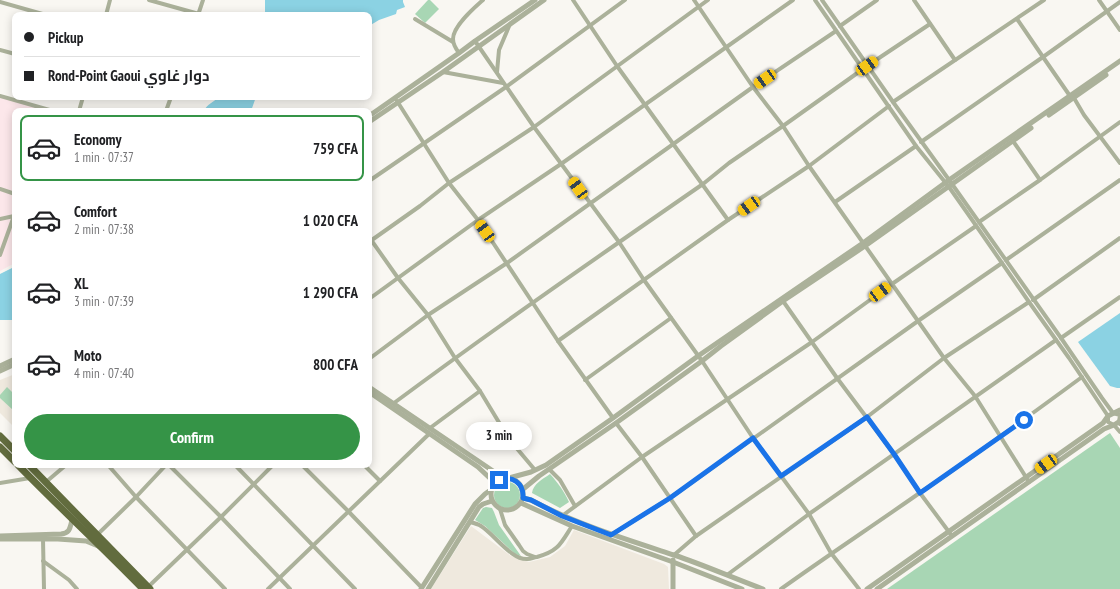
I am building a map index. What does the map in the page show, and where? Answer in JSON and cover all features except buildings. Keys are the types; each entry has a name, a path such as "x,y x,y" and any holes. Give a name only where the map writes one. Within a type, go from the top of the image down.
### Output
{"highway":[{"path":"0,436 12,448"},
{"path":"0,447 12,459"},
{"path":"21,468 72,520 147,588"},
{"path":"32,468 147,588"}],"street":[{"path":"107,12 110,0"},
{"path":"149,0 188,12"},
{"path":"199,12 203,0"},
{"path":"459,53 454,42 454,34 457,27 483,0"},
{"path":"372,120 474,41 535,0"},
{"path":"372,114 443,72 544,0"},
{"path":"573,0 617,66 728,220"},
{"path":"372,180 624,0"},
{"path":"694,0 753,87 783,126 809,166 944,358 975,396 1028,480"},
{"path":"372,239 420,206 449,183 534,126 708,0"},
{"path":"372,297 478,220 561,164 793,0"},
{"path":"815,0 836,30 893,102 977,224 1061,338 1102,398 1114,413 1120,415 1118,423 1120,432"},
{"path":"822,0 916,146 949,184"},
{"path":"840,26 877,0"},
{"path":"914,0 955,60"},
{"path":"893,102 1044,0"},
{"path":"1099,0 1120,30"},
{"path":"0,2 35,12"},
{"path":"921,142 1120,2"},
{"path":"415,19 454,42"},
{"path":"1017,19 1084,115 1120,163"},
{"path":"497,73 499,50 511,23"},
{"path":"394,403 533,302 703,184 729,163 865,67 930,24"},
{"path":"372,357 428,315 507,263 589,203 836,30"},
{"path":"474,41 589,203 619,242 644,280 702,361 753,438 809,514 831,553 859,589"},
{"path":"0,50 12,53"},
{"path":"949,184 1013,141 1120,61"},
{"path":"535,557 527,554 518,546 505,525 500,509 492,501 492,489 495,483 503,479 522,476 546,465 614,420 702,361 864,244 1072,97 1120,65"},
{"path":"443,72 505,85"},
{"path":"0,96 12,100"},
{"path":"12,100 37,108"},
{"path":"396,100 449,183 478,220 558,341 642,457 696,536"},
{"path":"558,341 728,220 809,166 889,106"},
{"path":"562,516 642,457 812,342 1120,122"},
{"path":"1013,141 1040,180"},
{"path":"835,202 916,146"},
{"path":"611,535 670,498 918,321 1120,180"},
{"path":"0,189 12,193"},
{"path":"0,219 12,216"},
{"path":"0,253 12,221"},
{"path":"1033,300 1120,238"},
{"path":"372,243 428,315 455,358 480,391 509,439 535,470"},
{"path":"522,490 698,356 864,244"},
{"path":"1004,262 1029,302 1108,416 1108,422 1118,423"},
{"path":"1061,338 1120,297"},
{"path":"783,302 894,454 950,534"},
{"path":"673,589 674,556 696,536 867,417 944,358 1029,302"},
{"path":"585,380 671,318"},
{"path":"727,575 809,514 1056,340"},
{"path":"0,366 12,360"},
{"path":"0,371 12,365"},
{"path":"781,589 1000,437 1082,377"},
{"path":"372,388 478,467 495,483"},
{"path":"268,589 380,481 429,431 480,391"},
{"path":"372,394 493,471 503,479"},
{"path":"1028,480 1103,423 1108,416 1120,410"},
{"path":"867,589 1104,429 1118,423"},
{"path":"46,482 62,468"},
{"path":"111,468 136,497 225,589"},
{"path":"97,535 165,468"},
{"path":"171,468 221,517 290,589"},
{"path":"238,468 355,589"},
{"path":"147,588 270,468"},
{"path":"305,468 422,588 475,504 492,489"},
{"path":"367,468 380,481"},
{"path":"550,470 560,480 575,506"},
{"path":"0,483 30,478"},
{"path":"500,509 514,509 522,500 521,486 518,482 509,478"},
{"path":"522,500 531,500 562,516 611,535 674,556 763,589"},
{"path":"522,500 572,526 673,562 742,589"},
{"path":"428,589 479,507 492,501"},
{"path":"0,536 54,535 66,533 71,528 72,520"},
{"path":"470,522 480,525 488,530 508,550 517,556 528,559 548,553 558,547 572,526"},
{"path":"877,589 950,534"},
{"path":"0,539 86,541 104,549"},
{"path":"43,539 44,589"},
{"path":"44,561 69,580 77,589"}],"shaded area":[{"path":"0,96 39,108 12,108 12,265 0,271"},
{"path":"12,375 12,425 0,413 0,380"},
{"path":"471,526 511,556 529,562 550,557 565,546 574,530 664,564 668,567 669,589 431,589"}],"green space":[{"path":"428,0 430,0 439,9 425,23 415,14"},
{"path":"7,387 12,392 12,409 0,398 0,395"},
{"path":"1110,433 1120,448 1120,589 887,589"},
{"path":"550,474 561,487 569,502 560,508 532,493 536,484"},
{"path":"507,482 516,486 520,495 516,504 507,508 498,504 494,495 498,486"},
{"path":"483,508 492,508 499,525 521,556 515,554 485,526 475,520"}],"water":[{"path":"265,0 403,0 405,7 397,10 396,14 372,24 372,12 265,12"},
{"path":"215,100 255,100 252,108 206,108"},
{"path":"12,268 12,320 0,320 0,274"},
{"path":"1120,313 1120,388 1117,388 1110,386 1078,342"}],"route":[{"path":"499,480 509,478 514,480 521,486 523,498 531,500 562,516 611,535 670,498 753,438 781,476 867,417 920,493 1024,420"}]}
